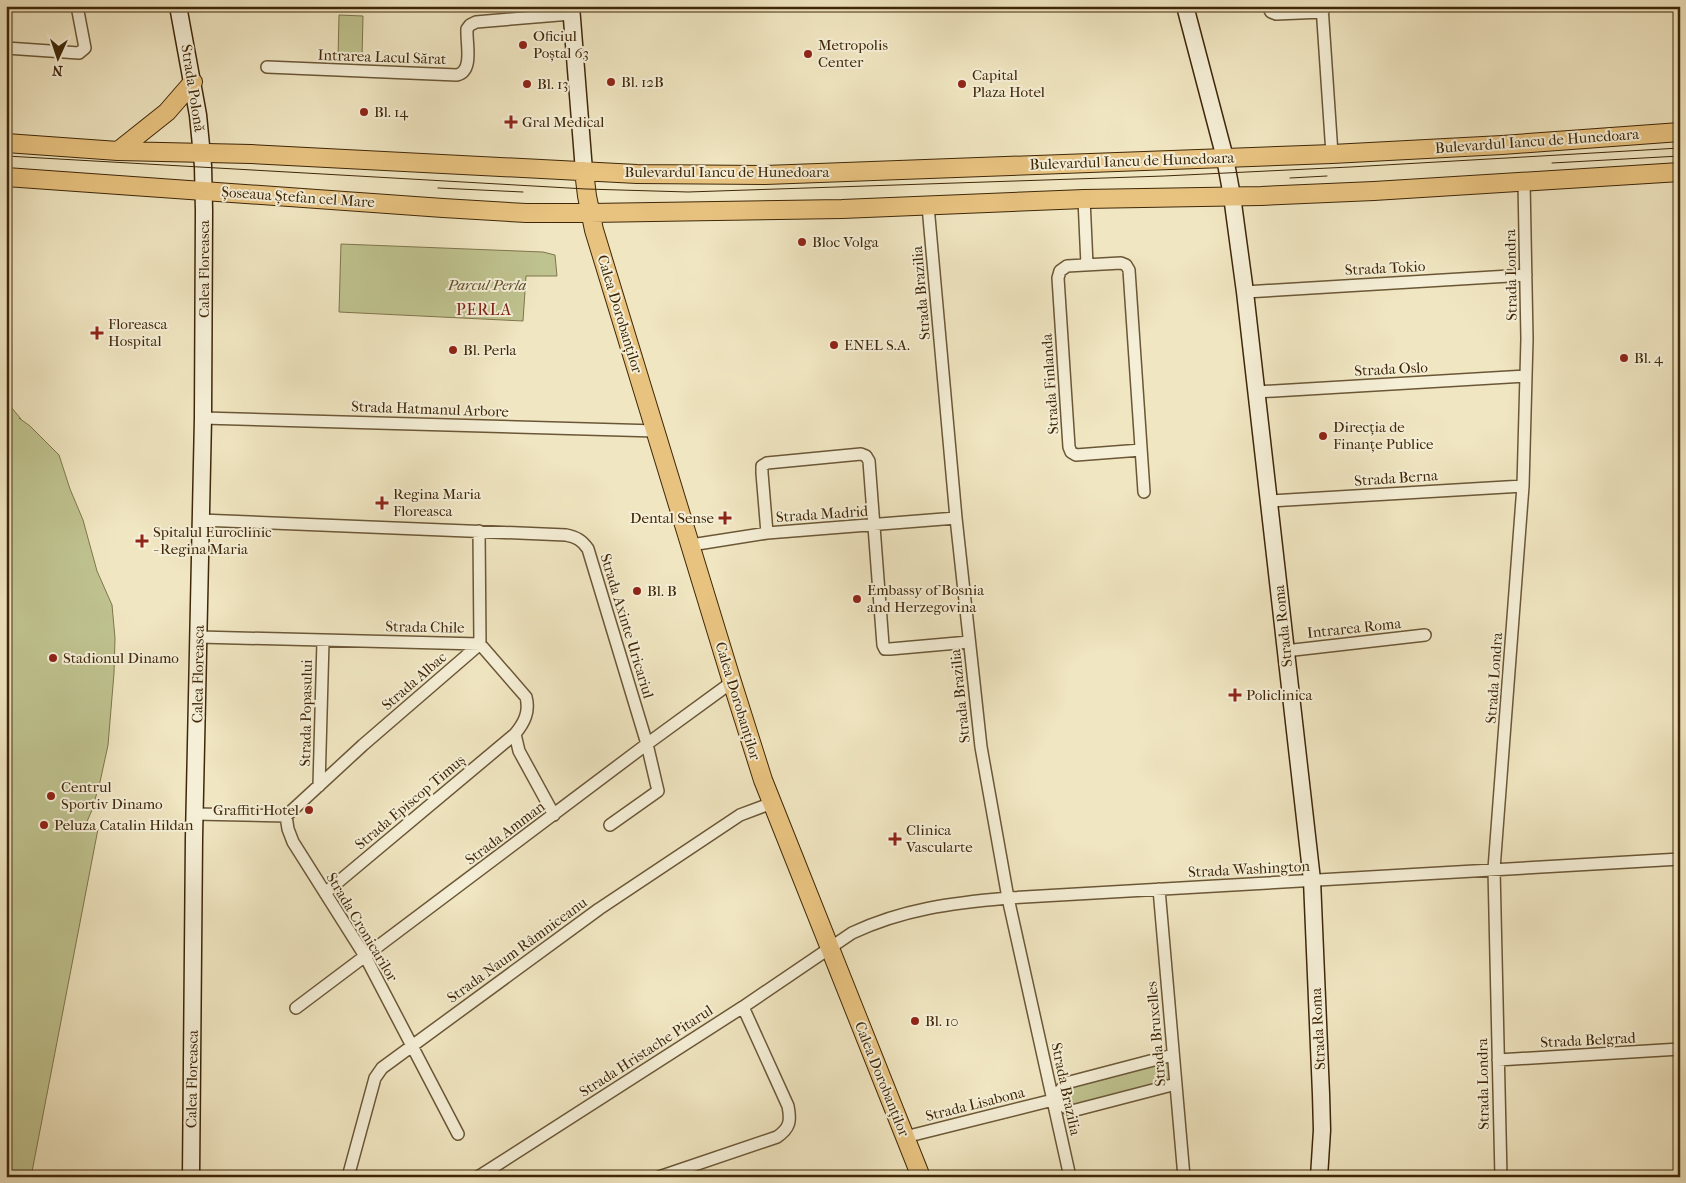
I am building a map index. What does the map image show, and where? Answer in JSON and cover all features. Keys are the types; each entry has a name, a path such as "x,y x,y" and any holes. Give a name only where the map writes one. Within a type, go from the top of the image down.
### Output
{"main road":[{"path":"118,151 166,112 193,82"},
{"name":"Bulevardul Iancu de Hunedoara","path":"584,171 637,174 765,175 1332,154 1502,145 1680,132"},
{"path":"6,143 118,151 203,162 251,154 584,171"},
{"name":"Calea Dorobanților","path":"584,171 590,213 732,682 772,803 921,1177"},
{"path":"590,213 812,210 1084,199 1374,191 1680,172"},
{"name":"Șoseaua Ștefan cel Mare","path":"6,176 519,212 590,213"}],"street":[{"path":"6,48 79,53 83,51 85,48 77,6"},
{"name":"Strada Polonă","path":"178,6 193,82 203,162"},
{"name":"Strada Roma","path":"1185,6 1225,158 1232,196 1269,501 1312,880 1322,1094 1319,1177"},
{"path":"1268,6 1271,12 1276,14 1322,9 1332,154"},
{"path":"571,10 584,171"},
{"name":"Intrarea Lacul Sărat","path":"267,67 462,74 466,70 467,64 467,29 470,25 476,22 571,10"},
{"name":"Calea Floreasca","path":"191,1177 195,814 203,418 203,162"},
{"name":"Strada Londra","path":"1501,1177 1494,869 1524,486 1526,275 1524,182"},
{"path":"1084,199 1087,265"},
{"name":"Strada Brazilia","path":"928,206 956,518 981,747 1008,898 1070,1177"},
{"name":"Strada Finlanda","path":"1141,450 1076,455 1070,452 1058,278 1060,271 1067,266 1121,263 1126,265 1129,270 1144,492"},
{"name":"Strada Tokio","path":"1245,292 1526,275"},
{"name":"Strada Oslo","path":"1256,392 1526,376"},
{"name":"Strada Hatmanul Arbore","path":"203,418 656,431"},
{"path":"767,533 762,473 762,466 767,462 861,454 866,456 869,461 883,645 885,649 969,642"},
{"name":"Strada Berna","path":"1269,501 1524,486"},
{"name":"Strada Madrid","path":"691,545 767,533 956,518"},
{"name":"Strada Axinte Uricariul","path":"201,520 566,535 576,537 588,549 647,744 658,791 610,825"},
{"path":"479,532 480,644"},
{"name":"Intrarea Roma","path":"1285,650 1425,636"},
{"name":"Strada Chile","path":"199,637 480,644 526,697 528,705 527,714 522,726 515,734"},
{"name":"Strada Popasului","path":"319,786 323,641"},
{"name":"Strada Albac","path":"286,816 480,644"},
{"name":"Strada Amman","path":"296,1008 732,682"},
{"path":"515,734 519,751 554,815"},
{"name":"Strada Episcop Timuș","path":"325,893 515,734"},
{"name":"Strada Naum Râmniceanu","path":"348,1177 377,1072 599,909 740,815 772,803"},
{"path":"195,814 286,816"},
{"name":"Strada Cronicarilor","path":"286,816 288,830 293,842 365,956 458,1134"},
{"name":"Strada Washington","path":"829,948 866,926 902,914 948,903 1680,858"},
{"name":"Strada Bruxelles","path":"1159,889 1184,1177"},
{"name":"Strada Hristache Pitarul","path":"480,1176 742,1007 829,948"},
{"path":"660,1177 777,1137 787,1127 790,1118 788,1106 742,1007"},
{"name":"Strada Belgrad","path":"1498,1060 1680,1049"},
{"path":"1173,1054 1066,1083 1053,1100 1072,1111 1176,1084"},
{"name":"Strada Lisabona","path":"905,1137 1053,1100"}],"green space":[{"path":"339,15 363,16 362,58 338,57"},
{"name":"Parcul Perla","path":"341,244 543,252 555,255 557,276 526,276 523,321 339,312"},
{"name":"Centrul Sportiv Dinamo","path":"6,401 21,419 19,418 30,426 59,455 83,520 97,571 112,605 115,638 108,745 100,782 85,826 98,829 31,1177 6,1177"},
{"path":"1173,1055 1176,1084 1072,1111 1053,1100 1066,1083"}],"tram line":[{"path":"6,156 586,189 688,192 1164,176 1680,148"},
{"path":"1552,163 1680,156"},
{"path":"1290,178 1327,176"},
{"path":"438,188 523,192"}],"place":[{"name":"Oficiul Poștal 63","path":"523,45"},
{"name":"Metropolis Center","path":"808,54"},
{"name":"Bl. 12B","path":"611,82"},
{"name":"Bl. 13","path":"527,84"},
{"name":"Capital Plaza Hotel","path":"962,84"},
{"name":"Bl. 14","path":"364,112"},
{"name":"Gral Medical","path":"511,122"},
{"name":"Bloc Volga","path":"802,242"},
{"name":"Floreasca Hospital","path":"97,333"},
{"name":"ENEL S.A.","path":"834,345"},
{"name":"Bl. Perla","path":"453,350"},
{"name":"Bl. 4","path":"1624,358"},
{"name":"Direcția de Finanțe Publice","path":"1323,436"},
{"name":"Regina Maria Floreasca","path":"382,503"},
{"name":"Dental Sense","path":"725,518"},
{"name":"Spitalul Euroclinic - Regina Maria","path":"142,541"},
{"name":"Bl. B","path":"637,591"},
{"name":"Embassy of Bosnia and Herzegovina","path":"857,599"},
{"name":"Stadionul Dinamo","path":"53,658"},
{"name":"Policlinica","path":"1235,695"},
{"name":"Centrul Sportiv Dinamo","path":"51,796"},
{"name":"Graffiti Hotel","path":"309,810"},
{"name":"Peluza Catalin Hildan","path":"44,825"},
{"name":"Clinica Vascularte","path":"895,839"},
{"name":"Bl. 10","path":"915,1021"}],"district":[{"name":"PERLA","path":"484,309"}]}
